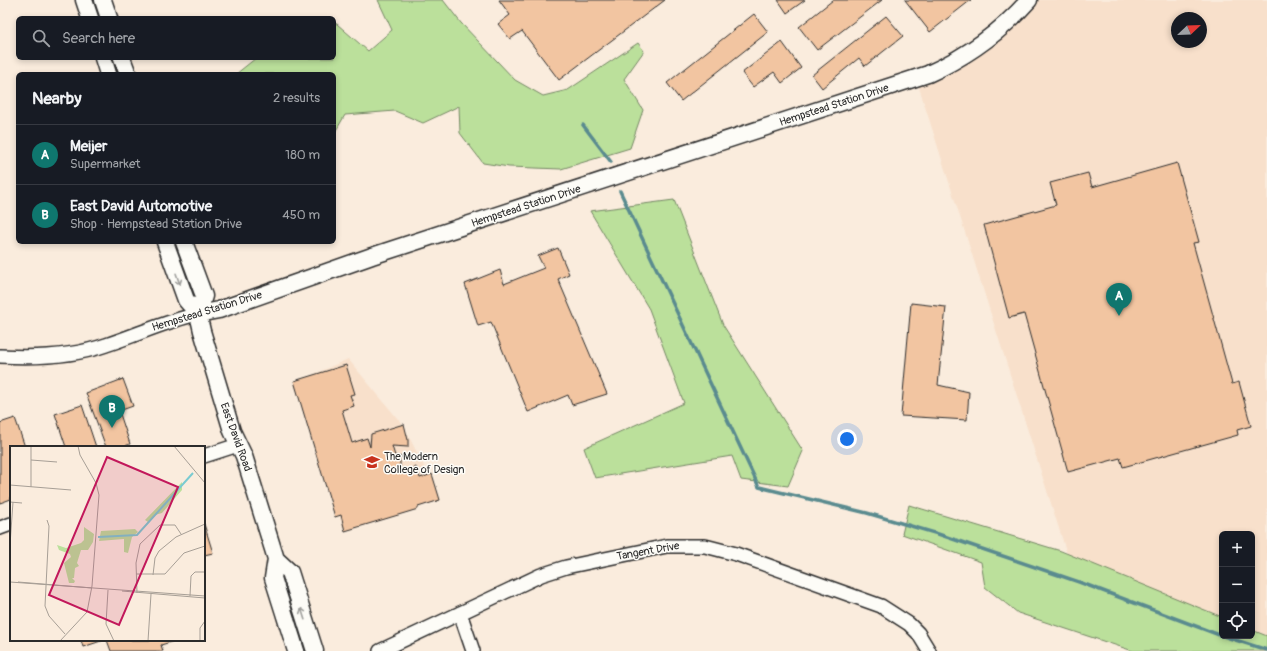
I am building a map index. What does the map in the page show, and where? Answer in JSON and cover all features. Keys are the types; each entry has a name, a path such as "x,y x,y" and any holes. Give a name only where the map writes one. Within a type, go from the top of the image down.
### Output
{"street":[{"path":"84,0 89,16"},
{"path":"103,0 108,16"},
{"name":"Hempstead Station Drive","path":"0,356 54,356 105,346 149,328 198,314 219,310 379,254 928,74 973,51 996,34 1029,0"},
{"path":"104,60 107,72"},
{"path":"123,60 127,72"},
{"name":"East David Road","path":"166,244 186,300 198,314 232,431 276,559 273,578 296,651"},
{"path":"185,244 204,296 198,314"},
{"path":"205,456 238,445"},
{"path":"0,528 10,524"},
{"name":"Tangent Drive","path":"380,651 541,575 566,567 652,548 686,545 705,546 736,554 881,606 899,616 909,624 918,633 929,651"},
{"name":"East David Road","path":"276,559 290,572 315,651"},
{"path":"460,613 473,651"}],"shaded area":[{"path":"1029,0 1267,0 1267,637 1255,632 1255,531 1219,531 1219,618 1068,557 916,78 928,74"},
{"name":"The Modern College of Design","path":"348,359 403,425 441,500 344,530 294,383"}],"green space":[{"path":"378,0 443,0 461,23 515,80 543,96 568,90 638,43 644,51 624,79 643,110 630,148 561,169 509,167 483,163 460,133 459,106 423,123 395,111 345,115 336,131 336,72 238,72 254,60 336,60 336,24 368,51 392,30"},
{"path":"674,200 723,325 803,451 788,486 741,480 732,456 595,478 584,448 684,403 649,309 590,211"},
{"path":"909,505 1061,551 1219,616 1219,639 1255,639 1255,631 1267,636 1267,651 1133,651 1018,613 985,587 981,562 902,534"}],"building":[{"path":"499,0 665,0 559,80 522,31 510,39 498,24 510,15"},
{"path":"778,0 805,0 787,13"},
{"path":"833,0 882,0 817,50 799,27"},
{"path":"905,0 971,0 930,32"},
{"path":"754,14 768,32 681,101 667,83"},
{"path":"886,16 903,36 865,66 859,58 822,88 812,75"},
{"path":"782,42 801,68 782,83 774,72 753,87 742,73"},
{"path":"1177,163 1199,242 1193,243 1232,384 1239,382 1251,426 1237,430 1238,435 1123,467 1120,458 1068,472 1024,314 1009,318 984,225 1056,205 1050,183 1088,173 1092,187"},
{"path":"558,248 569,274 558,279 607,394 572,405 568,395 528,412 491,322 478,326 465,284 500,270 504,284 544,268 538,256"},
{"path":"911,303 946,307 938,385 969,392 967,420 901,416"},
{"name":"The Modern College of Design","path":"346,365 355,394 350,395 354,406 342,410 352,443 367,438 370,447 371,434 404,424 408,447 392,446 395,456 403,457 395,459 400,460 400,473 416,467 420,478 432,474 440,500 418,507 418,509 345,531 341,515 335,517 294,381"},
{"path":"123,379 133,406 119,411 130,444 125,446 106,446 86,393"},
{"path":"82,405 96,446 66,446 55,414"},
{"path":"15,418 25,446 10,446 10,499 0,503 0,423"},
{"path":"205,527 213,553 205,555"},
{"path":"81,641 101,641 83,647"},
{"path":"107,641 174,641 161,645 163,651 111,651"}],"waterway":[{"path":"583,125 611,162"},
{"path":"620,191 759,487 867,513 938,534 1079,582 1219,635"},
{"path":"1232,639 1267,650"}],"place":[{"name":"Meijer","path":"1119,316"},
{"name":"East David Automotive","path":"112,428"},
{"name":"The Modern College of Design","path":"372,462"}]}
